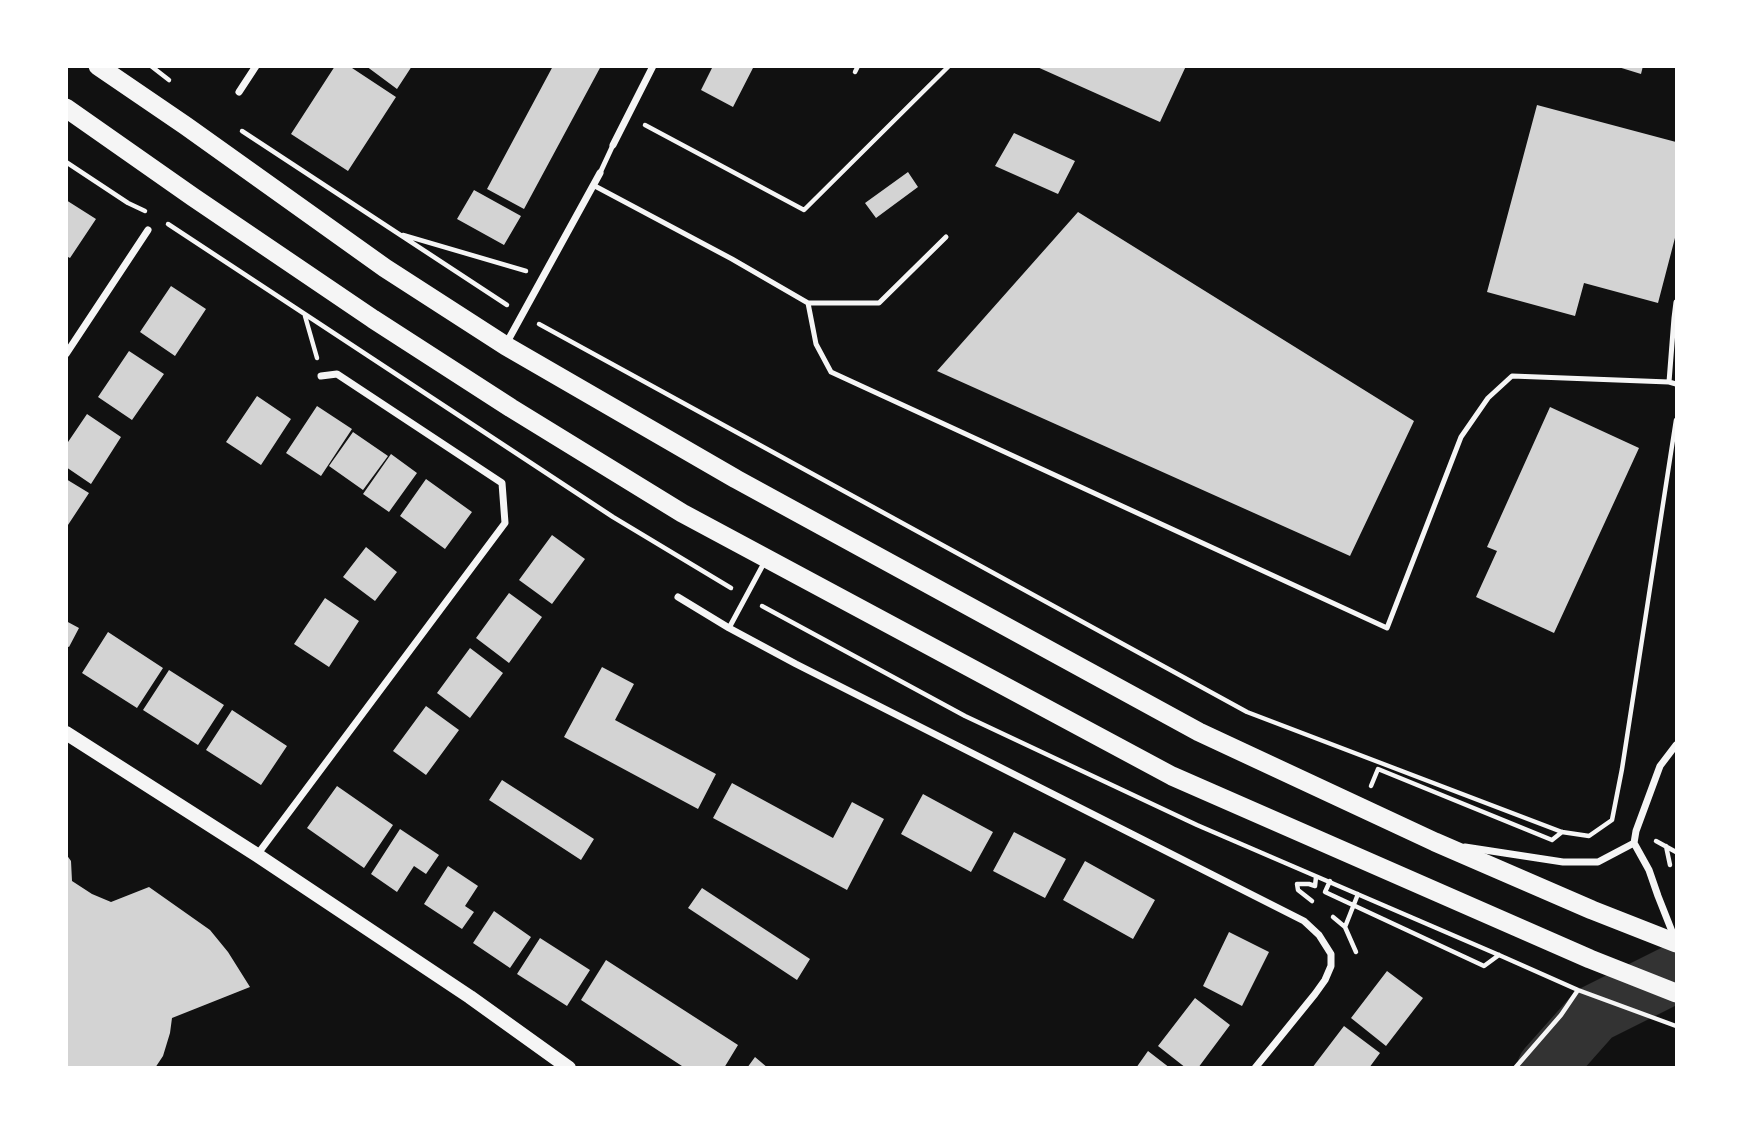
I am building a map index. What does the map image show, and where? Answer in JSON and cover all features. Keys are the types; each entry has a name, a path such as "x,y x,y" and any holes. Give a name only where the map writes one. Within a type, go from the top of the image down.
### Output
{"highway":[{"path":"98,66 385,268 506,346 736,479 1199,732 1435,842 1592,910 1676,942"},
{"path":"66,108 362,311 511,408 682,513 1172,776 1590,960 1676,993"}],"main road":[{"path":"66,733 257,855 470,997 567,1067"}],"street":[{"path":"239,92 256,66"},
{"path":"613,145 653,66"},
{"path":"506,346 600,173"},
{"path":"66,354 148,230"},
{"path":"257,855 505,523 502,482 337,374 321,376"},
{"path":"678,597 796,664 1304,921 1319,935 1331,954 1331,966 1315,993 1255,1068"},
{"path":"1676,745 1660,766 1633,843 1649,870 1676,942"},
{"path":"1435,842 1563,862 1598,862 1633,843"}],"lane":[{"path":"600,173 613,145"},
{"path":"593,185 733,259 808,303 878,303 946,237"},
{"path":"1669,382 1676,302"},
{"path":"808,303 816,344 831,372 1387,628 1461,438 1488,398 1512,376 1676,384"},
{"path":"729,628 766,558"}],"path":[{"path":"855,72 858,66"},
{"path":"628,117 804,210 948,66"},
{"path":"232,124 522,315 1247,712 1562,832 1589,836 1612,820 1676,420"},
{"path":"66,162 147,212"},
{"path":"398,234 543,276"},
{"path":"304,315 321,376"},
{"path":"1378,769 1552,840 1562,832"},
{"path":"1660,842 1676,852"},
{"path":"1316,877 1315,886 1297,884 1298,890 1317,905"},
{"path":"1325,892 1484,967 1499,954"},
{"path":"1345,927 1358,894"},
{"path":"1326,912 1345,927 1356,952"},
{"path":"1515,1068 1561,1015 1578,990"},
{"path":"1596,995 1676,1026"}],"building":[{"path":"335,66 349,66 396,97 348,171 291,134"},
{"path":"366,66 412,66 397,89"},
{"path":"553,66 601,66 524,209 487,189"},
{"path":"713,66 754,66 733,107 701,90"},
{"path":"1035,66 1186,66 1160,122"},
{"path":"1615,66 1643,66 1641,74"},
{"path":"1537,105 1676,142 1676,234 1658,303 1584,283 1575,316 1487,292"},
{"path":"1014,133 1075,161 1058,194 995,166"},
{"path":"908,172 918,187 876,218 865,203"},
{"path":"474,190 521,216 504,245 457,219"},
{"path":"66,200 96,219 70,258 66,256"},
{"path":"1078,212 1414,421 1350,556 937,371"},
{"path":"171,286 206,309 175,356 140,332"},
{"path":"129,351 164,374 132,420 98,397"},
{"path":"257,396 291,419 261,465 226,442"},
{"path":"317,406 352,429 321,476 286,453"},
{"path":"1550,407 1639,448 1554,633 1476,597 1497,551 1487,547"},
{"path":"87,414 121,437 91,484 66,467 66,445"},
{"path":"353,432 388,456 363,490 329,466"},
{"path":"391,454 417,473 389,512 363,494"},
{"path":"66,479 89,493 66,528"},
{"path":"426,479 472,512 445,549 400,516"},
{"path":"552,535 585,559 552,604 519,580"},
{"path":"366,547 397,572 375,601 343,577"},
{"path":"509,593 542,617 509,663 476,638"},
{"path":"325,598 359,621 329,667 294,644"},
{"path":"66,621 79,628 69,647 66,646"},
{"path":"108,632 163,668 137,708 82,673"},
{"path":"470,648 503,673 470,718 437,693"},
{"path":"602,667 634,684 615,720 716,774 698,809 564,737"},
{"path":"169,670 224,705 198,745 143,710"},
{"path":"426,706 459,730 426,775 393,751"},
{"path":"232,710 287,746 261,785 206,750"},
{"path":"502,780 594,839 581,860 489,800"},
{"path":"732,783 833,838 852,802 884,819 847,890 713,818"},
{"path":"337,786 393,825 364,868 307,828"},
{"path":"923,794 993,832 971,872 901,834"},
{"path":"400,829 439,855 426,874 414,866 397,892 371,874"},
{"path":"1014,832 1066,859 1045,898 993,871"},
{"path":"66,854 71,861 72,881 92,894 111,902 149,887 210,930 250,987 172,1018 163,1056 155,1068 66,1068"},
{"path":"1085,861 1155,900 1133,939 1063,900"},
{"path":"448,866 478,886 465,906 474,912 462,929 424,904"},
{"path":"702,888 810,959 797,980 688,908"},
{"path":"494,911 531,937 510,968 473,943"},
{"path":"1229,932 1269,952 1242,1006 1203,986"},
{"path":"540,938 590,970 567,1006 517,974"},
{"path":"606,960 738,1045 724,1068 685,1068 581,1000"},
{"path":"1387,971 1423,998 1386,1046 1351,1018"},
{"path":"1195,998 1230,1025 1198,1068 1186,1068 1158,1046"},
{"path":"1344,1026 1380,1053 1369,1068 1312,1068"},
{"path":"1148,1051 1170,1068 1136,1068"},
{"path":"755,1057 768,1068 747,1068"}],"waterway":[{"path":"1546,1068 1594,1014 1676,973"}]}
